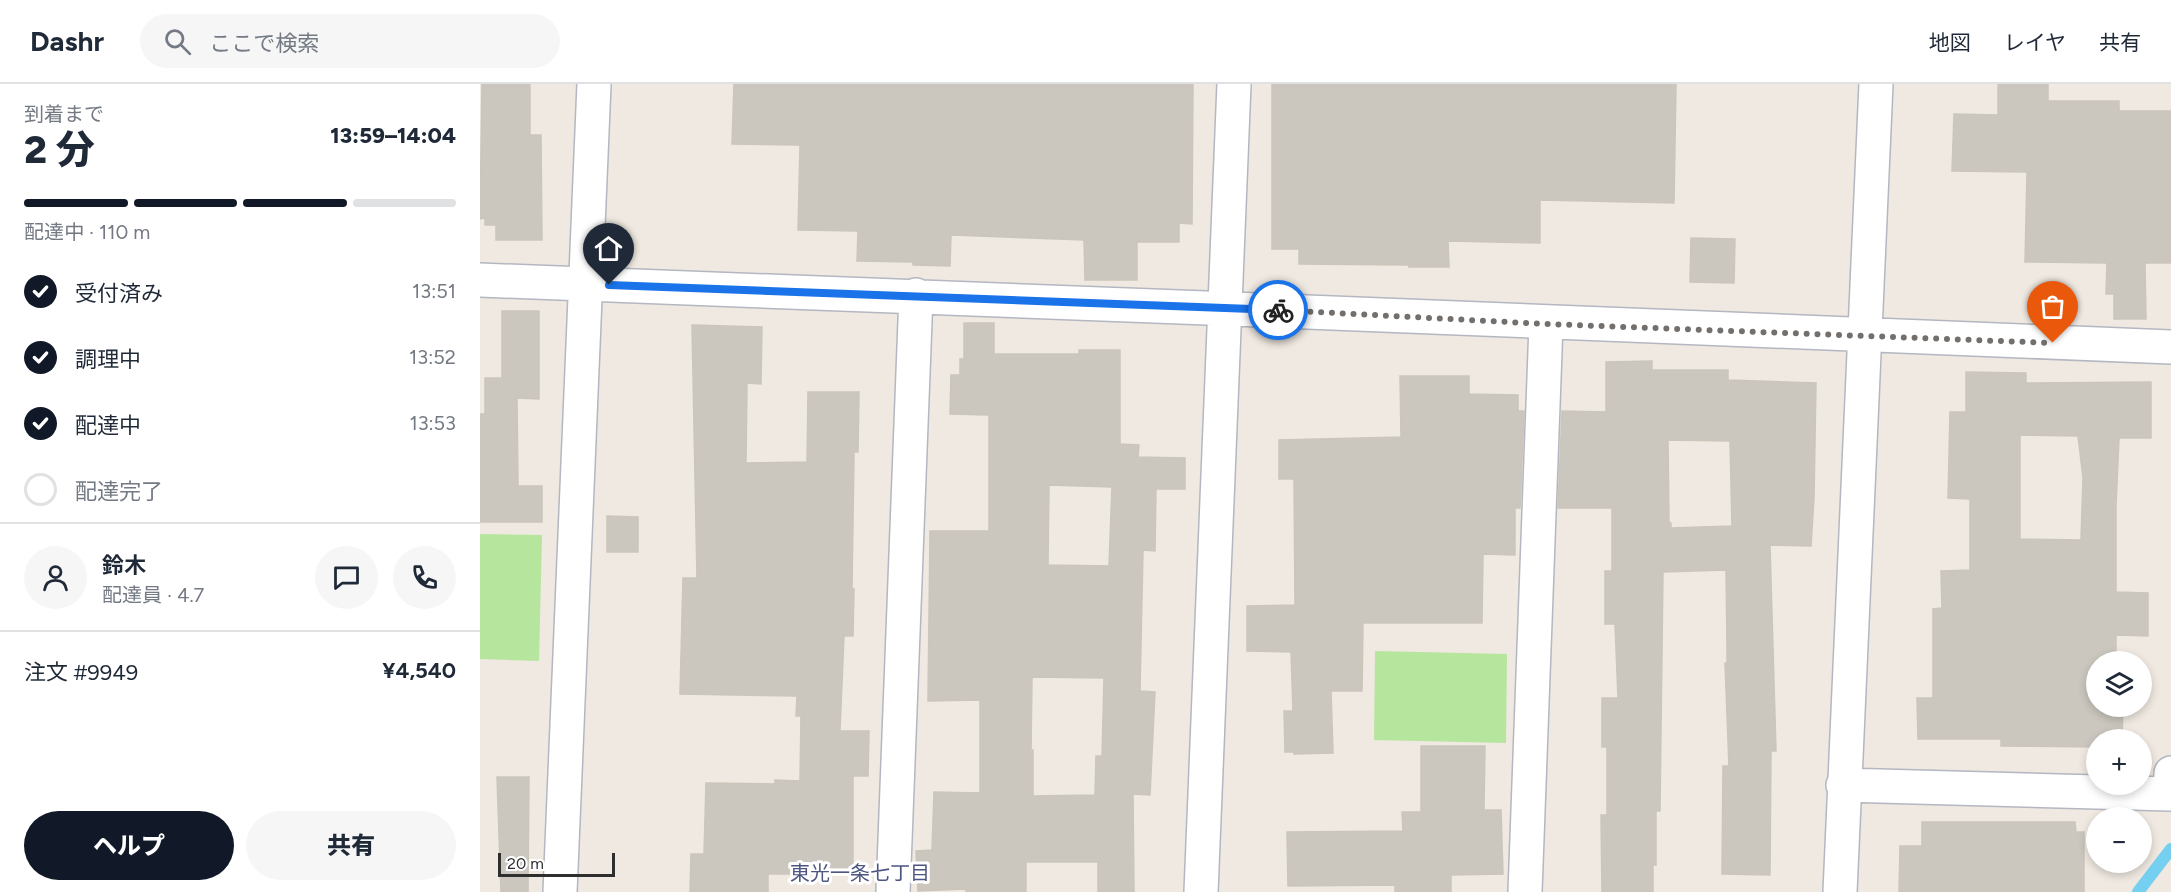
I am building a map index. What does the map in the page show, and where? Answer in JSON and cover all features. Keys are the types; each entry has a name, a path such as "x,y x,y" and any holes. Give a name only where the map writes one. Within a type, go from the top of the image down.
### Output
{"street":[{"path":"560,892 594,84"},
{"path":"1201,892 1234,84"},
{"path":"1840,892 1875,84"},
{"path":"480,280 2171,347"},
{"path":"893,892 916,296"},
{"path":"1525,892 1546,324"},
{"path":"1843,785 2170,794 2171,773"}],"green space":[{"path":"480,534 542,535 539,661 480,659"},
{"path":"1375,651 1507,654 1506,743 1374,740"}],"building":[{"path":"482,84 530,84 530,135 541,135 542,240 496,240 496,225 485,225 485,218 480,219"},
{"path":"734,84 1193,84 1192,224 1179,223 1179,242 1137,242 1137,280 1085,280 1084,240 951,235 950,266 913,265 913,262 857,261 858,231 798,230 800,145 732,144"},
{"path":"1272,84 1676,84 1674,203 1540,200 1540,243 1448,241 1449,267 1299,264 1299,249 1272,249"},
{"path":"1998,84 2048,84 2048,101 2119,101 2119,111 2171,111 2171,263 2145,263 2146,319 2114,319 2114,294 2106,294 2107,263 2025,262 2027,172 1952,171 1954,114 1998,115"},
{"path":"1691,238 1735,239 1734,283 1690,282"},
{"path":"502,311 539,311 539,399 517,398 518,486 542,486 542,522 480,522 480,414 485,414 485,378 502,378"},
{"path":"964,323 994,323 994,354 1079,354 1079,350 1120,350 1120,444 1139,445 1138,457 1185,458 1185,489 1156,489 1155,551 1143,550 1140,691 1155,692 1150,795 1133,794 1134,892 1098,892 1098,862 1026,862 1026,892 966,892 966,889 918,891 916,851 932,850 934,792 980,793 980,700 928,701 930,531 989,531 989,415 950,414 951,375 960,375 960,359 964,359","holes":["1049,485 1112,487 1109,566 1048,565","1033,677 1104,678 1102,756 1096,756 1095,795 1033,796 1033,750 1031,750"]},
{"path":"692,325 762,327 761,384 747,383 746,463 807,462 808,392 859,392 858,452 854,452 853,636 844,636 840,731 869,731 868,776 853,776 853,874 768,874 768,892 690,892 691,854 704,854 706,783 775,784 775,780 800,781 801,716 796,716 797,696 680,694 683,578 697,578"},
{"path":"1652,361 1652,370 1728,370 1728,380 1816,383 1811,546 1770,545 1776,751 1771,751 1770,875 1722,874 1723,766 1729,766 1725,663 1727,663 1726,570 1663,572 1660,811 1656,811 1656,865 1653,865 1653,892 1602,892 1601,815 1607,815 1607,747 1602,747 1602,698 1618,698 1615,624 1605,624 1605,571 1612,571 1612,508 1558,508 1562,411 1606,412 1606,362","holes":["1668,440 1730,441 1732,526 1671,528 1671,523 1669,523"]},
{"path":"1966,372 2026,373 2026,383 2151,382 2151,438 2119,438 2116,505 2116,592 2148,593 2148,636 2116,635 2116,651 2086,651 2086,717 2123,717 2122,729 2086,729 2086,747 2001,746 2001,739 1918,739 1917,698 1933,698 1933,609 1942,608 1941,571 1970,570 1970,499 1948,498 1950,412 1966,412","holes":["2020,435 2078,436 2083,478 2081,540 2020,539"]},
{"path":"1400,376 1469,376 1469,394 1518,395 1518,411 1524,411 1520,508 1515,508 1515,555 1483,554 1482,623 1363,623 1362,691 1331,691 1333,753 1294,754 1294,752 1285,752 1284,711 1293,711 1291,652 1247,651 1247,606 1295,605 1294,479 1279,479 1279,440 1401,437"},
{"path":"607,516 638,517 638,552 607,552"},
{"path":"1421,746 1485,746 1484,810 1501,810 1503,874 1451,875 1451,892 1395,892 1395,885 1288,886 1287,832 1403,831 1402,812 1421,812"},
{"path":"497,777 529,777 528,892 501,892"},
{"path":"1922,822 2075,822 2076,832 2084,832 2084,892 1899,892 1900,846 1922,846"}],"waterway":[{"path":"2138,892 2171,849"}],"way so far":[{"path":"1278,310 1546,324 2053,343"}],"district":[{"name":"東光一条七丁目","path":"860,873"}],"route":[{"path":"609,285 1278,310"}]}
